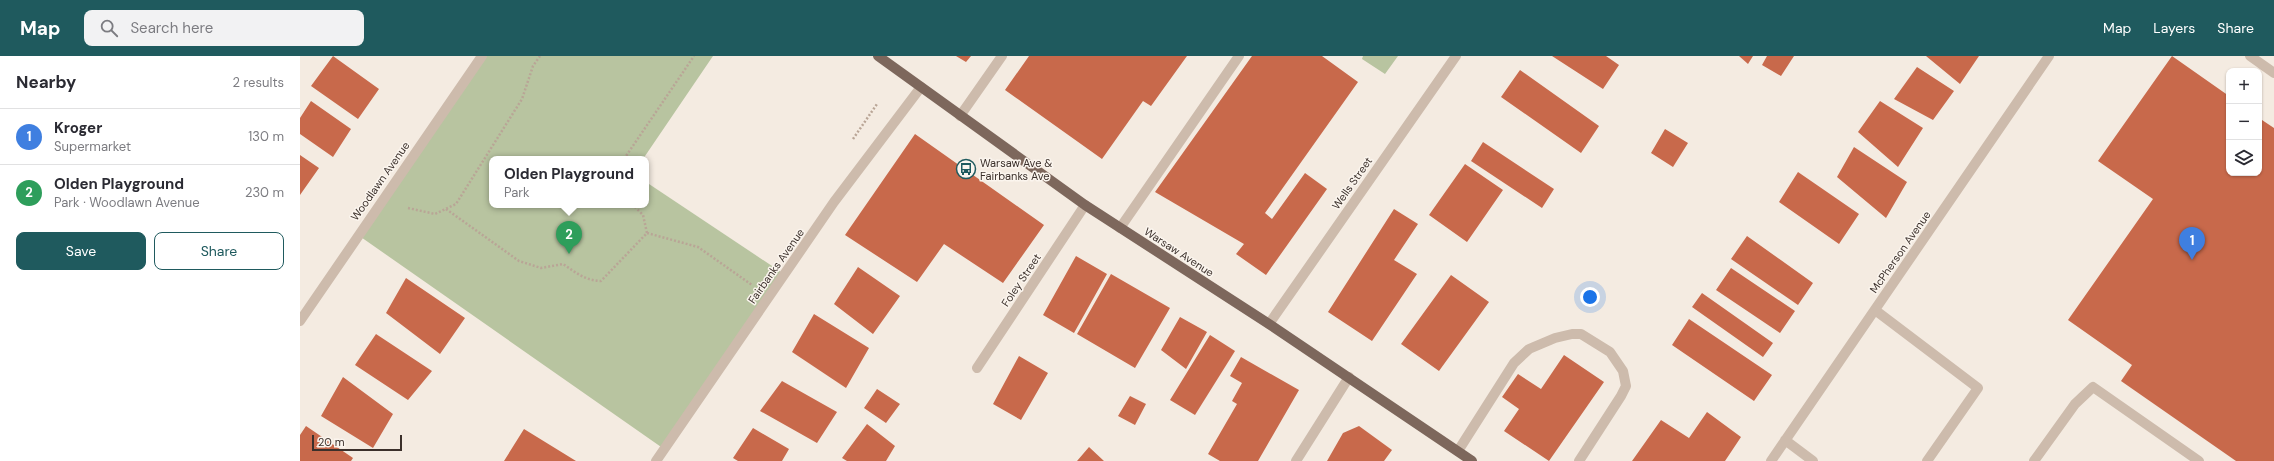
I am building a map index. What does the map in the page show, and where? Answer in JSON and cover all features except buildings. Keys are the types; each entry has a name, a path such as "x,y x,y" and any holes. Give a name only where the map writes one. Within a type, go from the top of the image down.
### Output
{"main road":[{"name":"Warsaw Avenue","path":"878,56 1085,205 1349,377 1472,461"}],"street":[{"name":"Woodlawn Avenue","path":"300,321 482,56"},
{"path":"960,116 1002,56"},
{"path":"1120,228 1239,56"},
{"name":"Wells Street","path":"1268,324 1456,56"},
{"name":"McPherson Avenue","path":"1771,461 2049,56"},
{"path":"2250,56 2274,73"},
{"name":"Fairbanks Avenue","path":"656,461 834,202 921,87"},
{"name":"Foley Street","path":"976,368 1085,205"},
{"path":"1875,310 1978,388 1927,461"},
{"path":"1458,451 1514,363 1529,349 1555,338 1572,334 1581,334 1610,352 1623,371 1626,386 1579,461"},
{"path":"1296,461 1349,377"},
{"path":"2034,461 2075,404 2093,387 2199,461"},
{"path":"1785,440 1813,461"}],"path":[{"path":"408,208 436,214 456,204 522,99 533,66 540,56"},
{"path":"626,156 694,56"},
{"path":"446,208 519,261 542,268 563,264 593,281 601,281 647,233"},
{"path":"635,208 642,215 647,233"},
{"path":"647,233 698,247 751,284 768,298"}],"green space":[{"path":"482,56 713,56 645,156 489,156 489,208 649,208 649,184 784,274 664,449 358,235"},
{"path":"1363,56 1398,56 1385,74 1362,59"}],"place":[{"name":"Warsaw Ave & Fairbanks Ave","path":"966,169"},
{"name":"Olden Playground","path":"569,254"},
{"name":"Kroger","path":"2192,260"}]}
